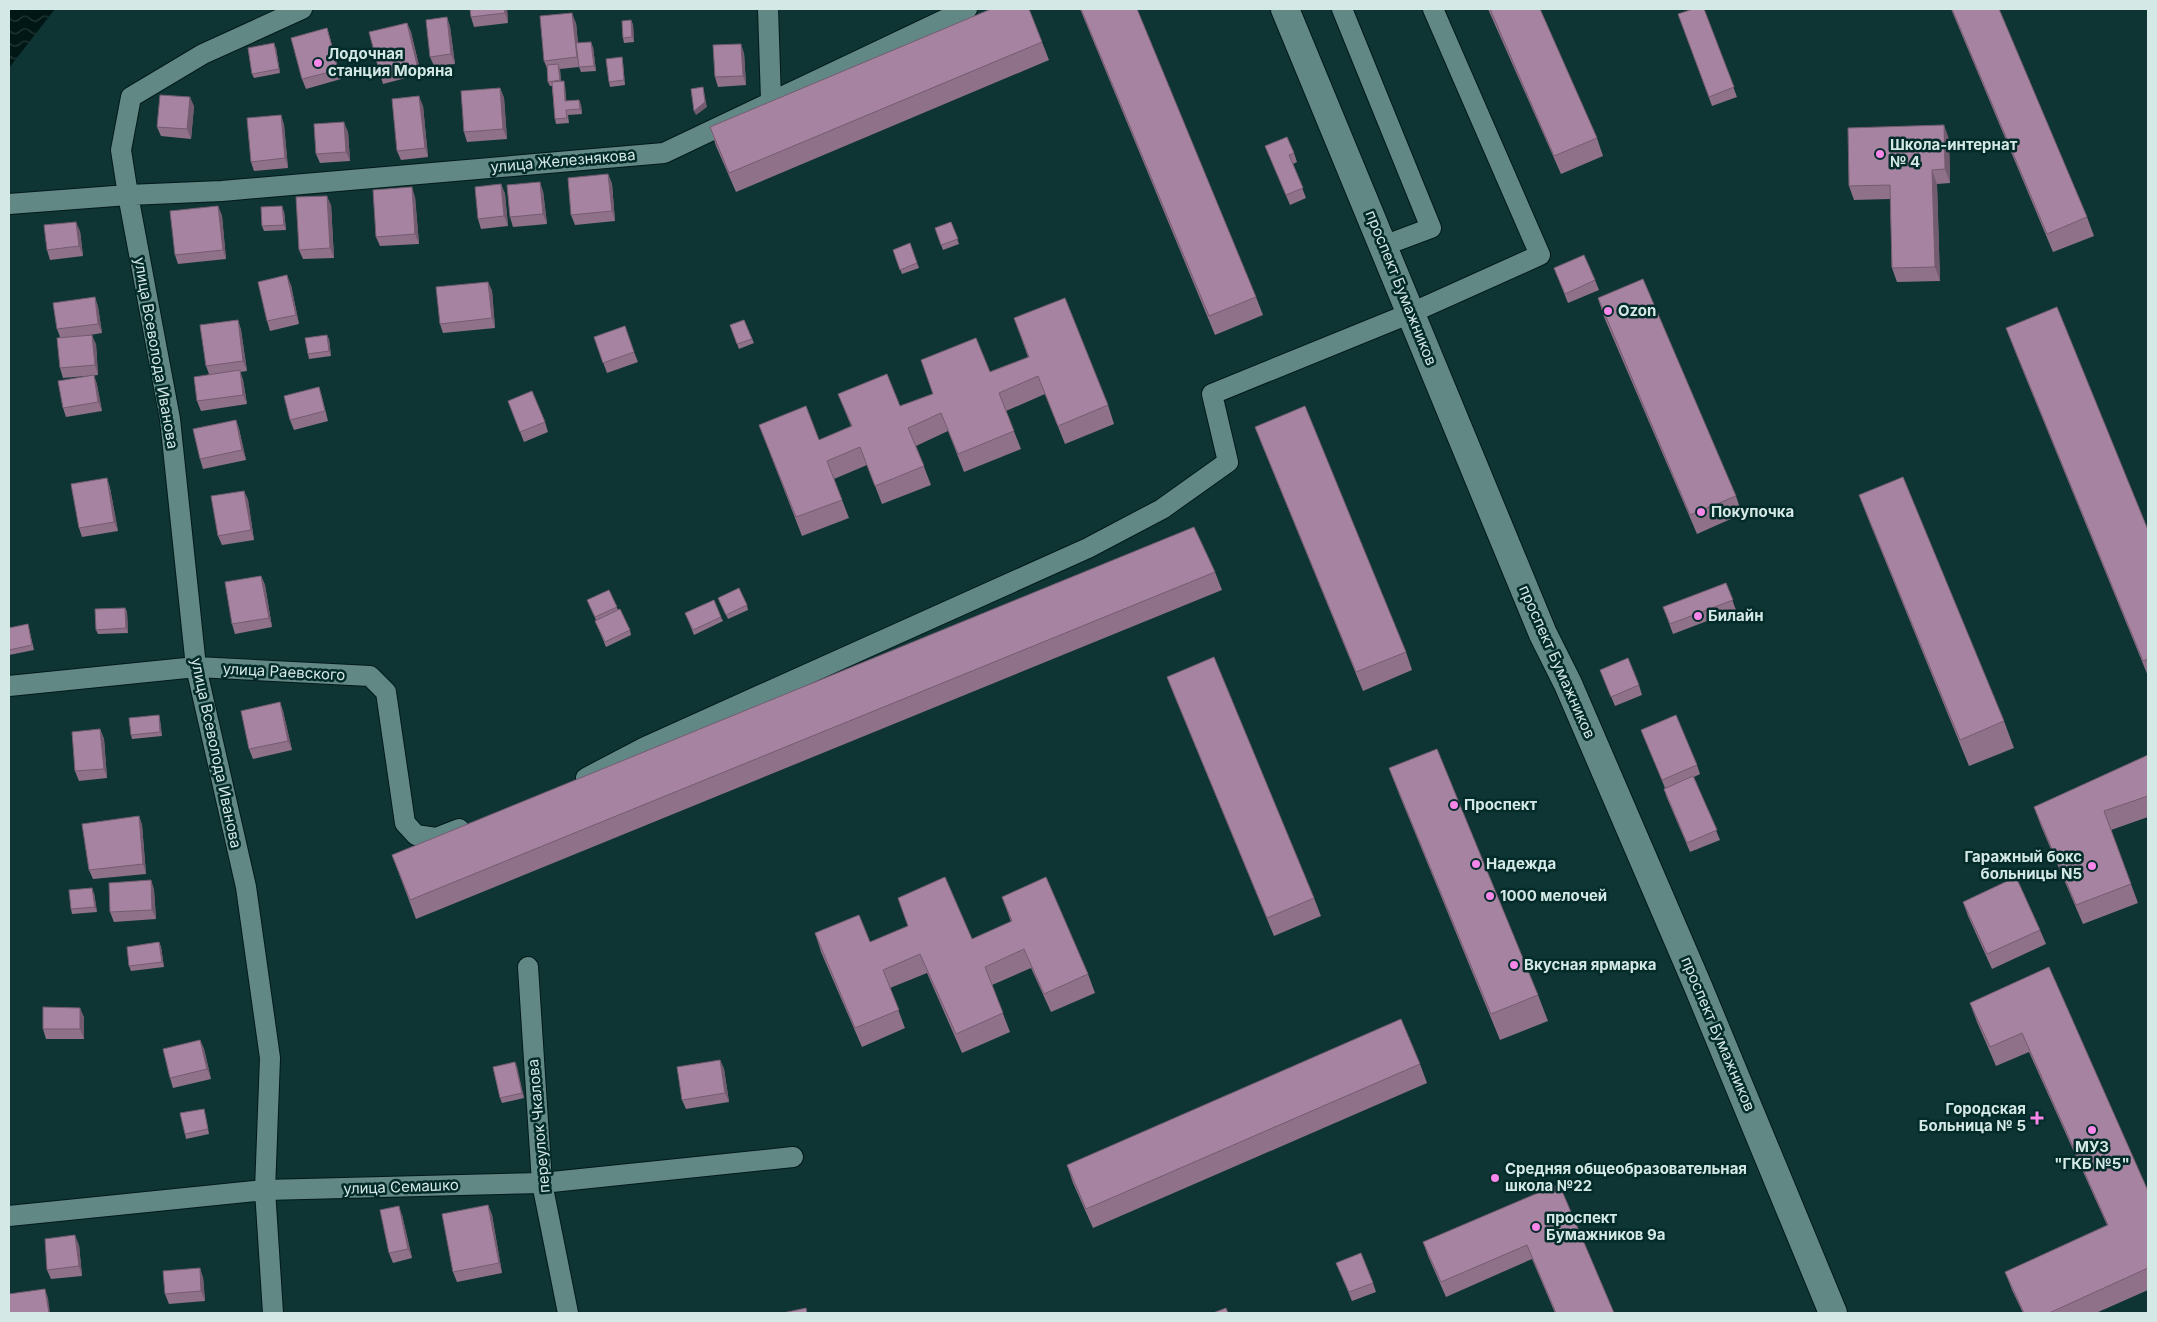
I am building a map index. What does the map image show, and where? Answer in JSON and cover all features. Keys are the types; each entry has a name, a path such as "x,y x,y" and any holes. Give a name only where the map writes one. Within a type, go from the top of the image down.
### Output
{"street":[{"name":"улица Всеволода Иванова","path":"273,1313 265,1190 270,1058 246,887 196,667 170,419 121,150 131,97 203,54 302,9"},
{"path":"768,9 771,100"},
{"name":"улица Железнякова","path":"9,204 128,195 222,191 664,152 967,9"},
{"name":"проспект Бумажников","path":"1285,9 1543,634 1568,684 1697,984 1833,1313"},
{"path":"1342,9 1431,228 1383,246"},
{"path":"573,784 645,747 1088,548 1162,509 1228,462 1212,394 1410,313 1540,255 1433,9"},
{"name":"улица Раевского","path":"9,686 196,667 370,676 386,692 405,823 416,835 436,838 472,824"},
{"name":"переулок Чкалова","path":"528,967 542,1183 568,1313"},
{"name":"улица Семашко","path":"9,1216 265,1190 542,1183 793,1157"}],"water":[{"path":"9,9 55,9 9,68"}],"building":[{"path":"470,9 504,9 505,13 471,17"},
{"path":"991,9 1029,9 1042,42 729,173 710,127"},
{"path":"1081,9 1137,9 1256,297 1209,316"},
{"path":"1490,9 1540,9 1597,138 1554,156"},
{"path":"1693,9 1704,9 1734,87 1709,97 1678,14"},
{"path":"1952,9 1999,9 2087,217 2047,234"},
{"path":"572,13 577,57 544,61 540,16"},
{"path":"447,17 451,54 430,57 426,20"},
{"path":"631,20 632,37 623,38 622,21"},
{"path":"407,23 417,65 380,74 369,32"},
{"name":"Лодочная станция Моряна","path":"327,28 338,70 302,79 291,38"},
{"path":"591,42 594,66 579,67 576,43"},
{"path":"274,43 279,69 252,74 248,48"},
{"path":"741,44 743,76 715,77 713,45"},
{"path":"622,57 624,80 609,82 606,59"},
{"path":"558,64 560,80 548,82 547,65"},
{"path":"564,81 565,101 579,100 580,109 566,110 567,118 555,119 552,82"},
{"path":"703,87 705,102 694,111 691,89"},
{"path":"500,88 503,129 464,132 461,91"},
{"path":"160,95 190,97 187,129 157,127"},
{"path":"419,96 425,148 397,151 392,99"},
{"path":"281,115 285,158 251,162 247,118"},
{"path":"344,122 346,152 316,154 314,124"},
{"path":"1944,125 1945,169 1932,170 1935,267 1892,268 1890,185 1849,186 1848,128"},
{"path":"1287,137 1294,153 1289,155 1303,188 1286,195 1265,146"},
{"path":"608,174 612,211 571,215 568,178"},
{"path":"540,182 543,214 510,217 507,185"},
{"path":"501,184 504,216 478,219 475,187"},
{"path":"412,187 415,234 376,237 373,190"},
{"path":"327,196 330,248 299,250 296,197"},
{"path":"218,206 223,250 175,255 170,211"},
{"path":"282,206 284,225 262,226 261,207"},
{"path":"76,222 79,246 47,250 44,225"},
{"path":"951,222 958,239 941,245 935,228"},
{"path":"910,243 917,263 900,270 893,250"},
{"path":"1584,255 1595,280 1565,294 1554,268"},
{"path":"287,275 296,315 267,321 258,282"},
{"path":"1643,279 1736,496 1690,515 1598,298"},
{"path":"488,282 492,318 440,324 436,287"},
{"path":"95,297 98,324 57,329 53,303"},
{"path":"1065,298 1108,405 1058,426 1038,376 999,393 1014,431 958,454 941,413 908,428 924,466 875,486 860,447 827,461 842,500 796,517 759,425 806,406 819,440 852,426 838,394 887,374 900,406 933,394 921,360 976,338 990,372 1029,357 1014,318"},
{"path":"2057,307 2148,530 2148,659 2143,661 2006,328"},
{"path":"238,320 243,361 206,366 200,325"},
{"path":"744,320 752,339 737,344 730,325"},
{"path":"625,326 634,352 603,363 594,337"},
{"path":"92,335 95,365 60,368 57,338"},
{"path":"327,335 329,351 308,354 305,338"},
{"path":"240,370 243,395 197,401 194,377"},
{"path":"94,375 98,402 63,408 58,381"},
{"path":"319,387 325,411 290,420 284,396"},
{"path":"532,391 545,422 520,432 508,401"},
{"path":"1305,406 1406,652 1356,672 1255,427"},
{"path":"236,420 242,450 200,459 193,429"},
{"path":"1903,477 2004,721 1960,740 1859,495"},
{"path":"107,478 114,522 79,528 71,484"},
{"path":"244,491 251,530 218,536 211,496"},
{"path":"1194,527 1215,572 410,900 392,855"},
{"path":"261,576 269,618 232,624 225,582"},
{"path":"1726,583 1733,600 1670,624 1663,607"},
{"path":"739,588 747,605 726,615 718,598"},
{"path":"609,590 617,607 595,617 587,600"},
{"path":"714,600 721,617 693,630 685,613"},
{"path":"125,608 126,628 96,630 95,609"},
{"path":"620,609 630,630 605,642 595,621"},
{"path":"28,624 32,645 9,650 9,628"},
{"path":"1214,657 1314,898 1267,918 1167,677"},
{"path":"1628,658 1639,685 1611,697 1600,670"},
{"path":"280,702 288,741 249,749 241,711"},
{"path":"159,715 160,732 131,735 129,718"},
{"path":"1676,715 1697,765 1662,780 1641,730"},
{"path":"100,729 104,769 75,771 72,732"},
{"path":"1437,749 1538,995 1491,1014 1389,768"},
{"name":"Гаражный бокс больницы N5","path":"2148,755 2148,796 2104,811 2131,884 2076,905 2034,807"},
{"path":"1693,776 1717,830 1687,843 1664,789"},
{"path":"139,816 143,864 89,870 82,824"},
{"path":"945,877 972,939 1012,921 1002,897 1046,877 1088,974 1044,994 1024,949 985,967 1003,1013 956,1034 920,954 883,970 899,1010 855,1028 815,933 859,915 870,942 908,926 898,898"},
{"path":"2016,877 2040,930 1987,954 1963,902"},
{"path":"151,880 152,910 110,912 109,883"},
{"path":"92,888 95,907 71,909 69,890"},
{"path":"159,942 162,962 129,966 127,947"},
{"name":"МУЗ \"ГКБ №5\"","path":"2049,967 2148,1191 2148,1268 2049,1313 2024,1313 2005,1272 2108,1225 2022,1033 1990,1047 1970,1003"},
{"path":"43,1007 80,1008 80,1029 43,1029"},
{"path":"1401,1019 1420,1064 1086,1209 1067,1165"},
{"path":"200,1040 207,1069 170,1078 163,1049"},
{"path":"720,1060 725,1093 682,1100 677,1067"},
{"path":"515,1062 522,1093 500,1098 493,1067"},
{"path":"204,1109 208,1129 185,1134 180,1113"},
{"name":"проспект Бумажников 9а","path":"1559,1184 1614,1313 1556,1313 1527,1245 1441,1282 1423,1242"},
{"path":"488,1205 499,1263 453,1272 442,1214"},
{"path":"399,1206 408,1249 389,1253 380,1210"},
{"path":"75,1235 79,1266 47,1270 45,1239"},
{"path":"1361,1253 1373,1283 1349,1292 1336,1263"},
{"path":"200,1268 201,1291 165,1294 163,1271"},
{"path":"45,1289 49,1313 9,1313 9,1294"},
{"path":"806,1308 807,1313 783,1313"},
{"path":"1226,1308 1228,1313 1213,1313"}],"place":[{"name":"Лодочная станция Моряна","path":"318,63"},
{"name":"Школа-интернат № 4","path":"1880,154"},
{"name":"Ozon","path":"1608,311"},
{"name":"Покупочка","path":"1701,512"},
{"name":"Билайн","path":"1698,616"},
{"name":"Проспект","path":"1454,805"},
{"name":"Надежда","path":"1476,864"},
{"name":"Гаражный бокс больницы N5","path":"2092,866"},
{"name":"1000 мелочей","path":"1490,896"},
{"name":"Вкусная ярмарка","path":"1514,965"},
{"name":"Городская Больница № 5","path":"2037,1118"},
{"name":"МУЗ \"ГКБ №5\"","path":"2092,1130"},
{"name":"Средняя общеобразовательная школа №22","path":"1495,1178"},
{"name":"проспект Бумажников 9а","path":"1536,1227"}]}
